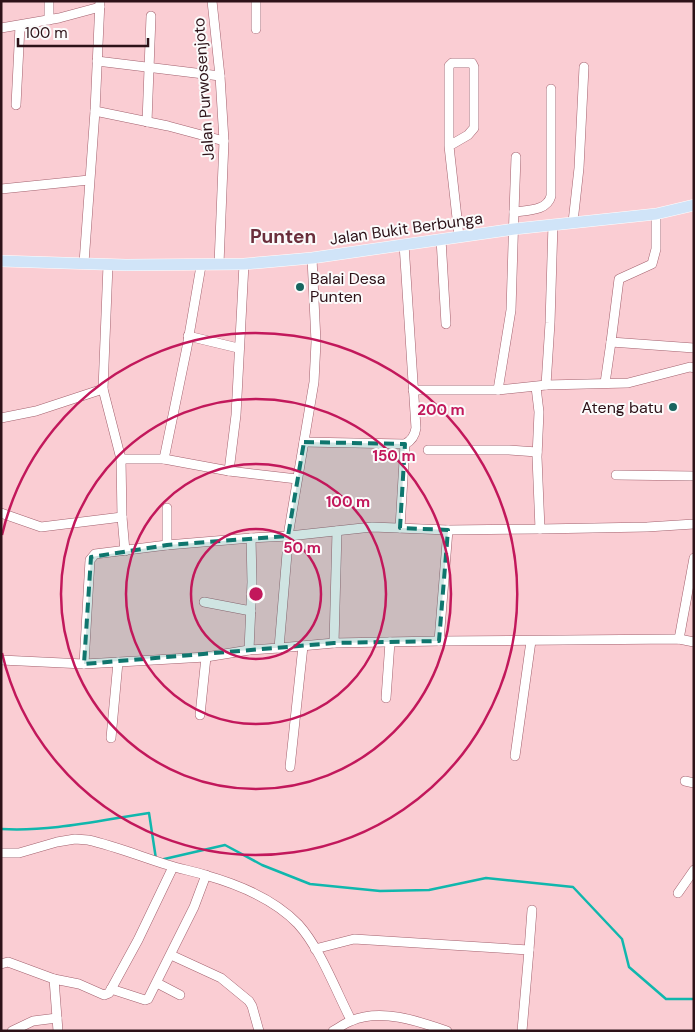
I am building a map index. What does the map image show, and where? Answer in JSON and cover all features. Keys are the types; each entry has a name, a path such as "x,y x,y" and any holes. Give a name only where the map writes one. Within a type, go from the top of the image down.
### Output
{"main road":[{"name":"Jalan Bukit Berbunga","path":"1,261 108,265 201,266 244,264 312,258 441,238 552,224 656,214 694,205"}],"street":[{"path":"49,1 49,20"},
{"name":"Jalan Purwosenjoto","path":"212,1 220,76 224,141 219,264"},
{"path":"256,1 256,28"},
{"path":"1,28 49,20 100,4 95,111 84,263"},
{"path":"147,122 151,16"},
{"path":"16,105 20,26"},
{"path":"97,61 220,76"},
{"path":"449,146 468,135 474,128 474,67 472,63 452,63 449,65 449,146 459,236"},
{"path":"573,222 579,168 584,67"},
{"path":"514,212 543,207 549,202 551,196 551,89"},
{"path":"95,111 224,141"},
{"path":"498,390 511,310 516,157"},
{"path":"1,189 89,180"},
{"path":"605,383 619,279 650,266 654,259 656,214"},
{"path":"546,385 550,322 552,224"},
{"path":"441,238 446,324"},
{"path":"304,442 405,444 413,437 416,428 404,244"},
{"path":"279,648 289,536 314,382 316,342 312,258"},
{"path":"229,471 236,415 238,348 244,264"},
{"path":"108,265 103,389 121,459 122,517 125,551"},
{"path":"164,459 201,266"},
{"path":"188,336 238,348"},
{"path":"611,342 694,348"},
{"path":"413,390 498,390 546,385 628,382 690,367 694,368"},
{"path":"536,387 539,412 537,452 540,529"},
{"path":"1,418 36,411 103,389"},
{"path":"400,528 405,444"},
{"path":"428,450 537,452"},
{"path":"121,459 164,459 229,471 297,479"},
{"path":"616,475 694,476"},
{"path":"167,508 167,545"},
{"path":"1,513 41,527 122,517"},
{"path":"84,664 90,559 95,554 167,545 289,536 372,527 448,530 648,527 694,524"},
{"path":"439,641 448,530"},
{"path":"334,643 337,531"},
{"path":"249,650 251,538"},
{"path":"679,639 694,558"},
{"path":"204,602 251,611"},
{"path":"1,660 84,664 206,657 249,650 334,643 679,639 694,642"},
{"path":"515,756 531,641"},
{"path":"386,698 390,642"},
{"path":"290,767 303,646"},
{"path":"200,715 206,657"},
{"path":"111,738 118,662"},
{"path":"1,853 19,853 57,842 82,839 228,882 278,907 298,924 315,949 351,1020"},
{"path":"1,964 8,962 54,980 79,984 104,995 109,993 138,940 173,867"},
{"path":"678,893 694,870"},
{"path":"111,989 147,1000 194,907 206,875"},
{"path":"522,1031 532,910"},
{"path":"315,949 354,939 529,950"},
{"path":"171,955 221,978 249,1001 259,1031"},
{"path":"54,980 58,1031"},
{"path":"157,983 180,995"},
{"path":"339,1029 351,1020 371,1016 402,1018 447,1031"},
{"path":"12,1031 33,1022 57,1018"}],"highlighted area":[{"path":"304,442 405,444 400,528 448,530 439,641 334,643 84,664 91,557 167,545 288,536"}],"waterway":[{"path":"1,829 57,827 149,813 156,859"},
{"path":"160,860 225,845 262,865 310,884 380,891 429,890 486,878 573,887 622,939 629,967 666,999 694,999"}],"place":[{"name":"Balai Desa Punten","path":"300,287"},
{"name":"Ateng batu","path":"673,407"}],"district":[{"name":"Punten","path":"283,236"}]}
